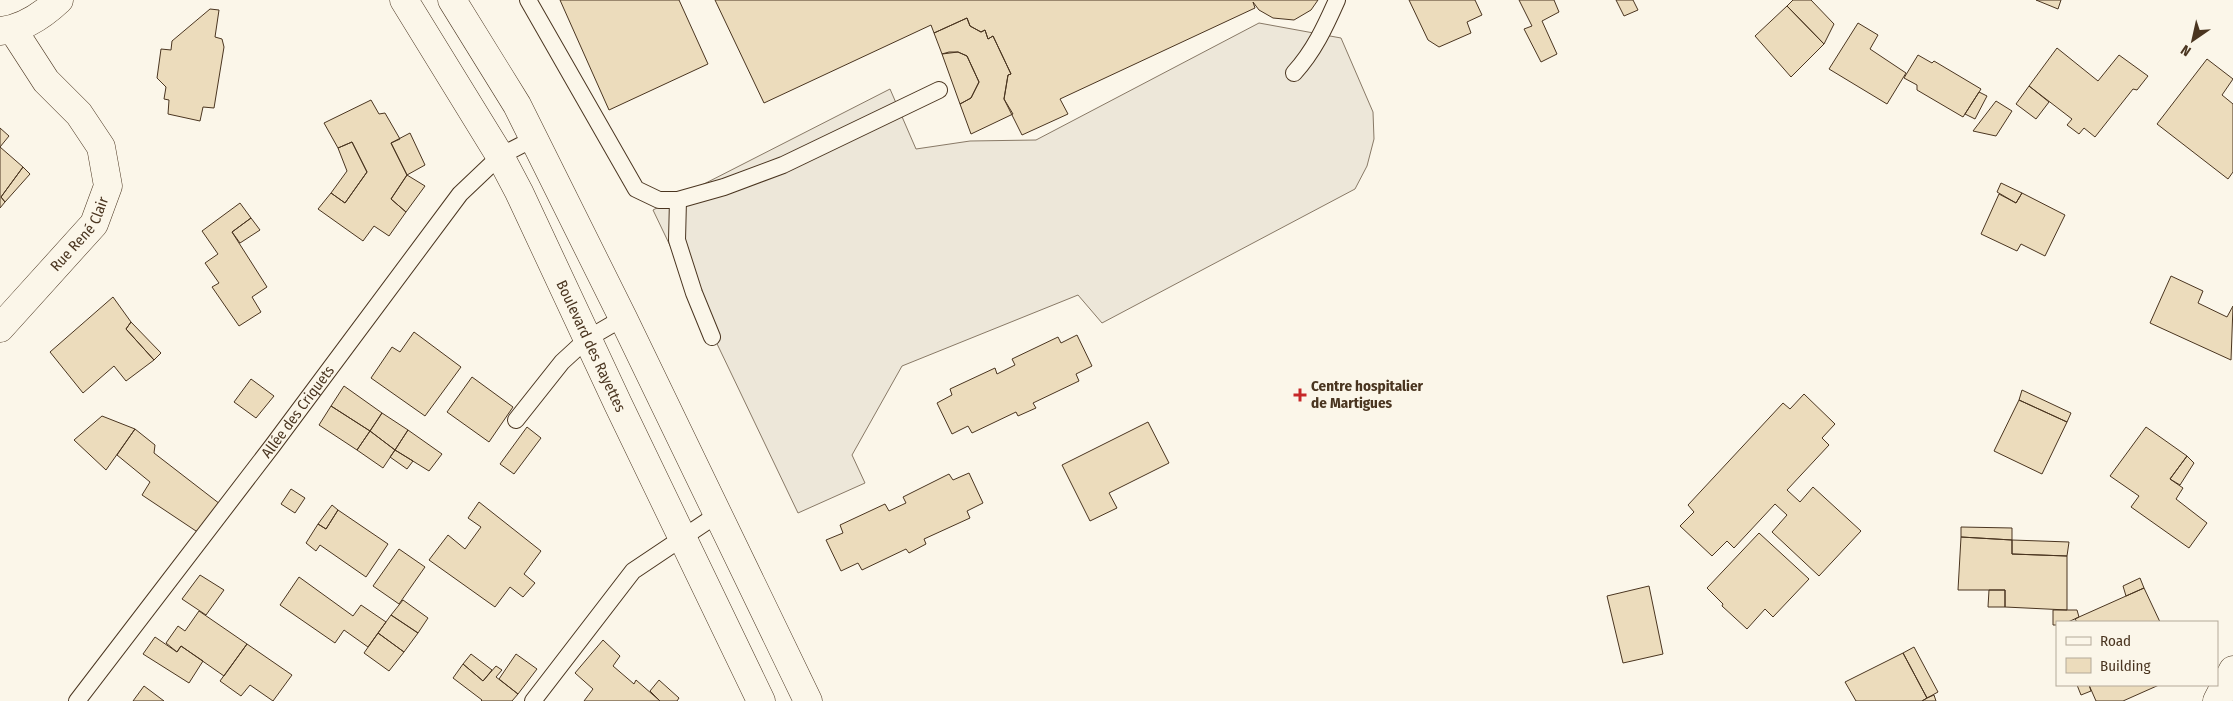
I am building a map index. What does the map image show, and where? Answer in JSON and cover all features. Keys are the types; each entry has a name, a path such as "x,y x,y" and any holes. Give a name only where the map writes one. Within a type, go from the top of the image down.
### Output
{"main road":[{"path":"6,30 46,11 59,0"},
{"name":"Boulevard des Rayettes","path":"404,0 500,156 519,192 587,340 761,701"},
{"path":"452,0 517,105 718,514 803,697"},
{"name":"Rue René Clair","path":"0,328 94,224 108,186 101,147 78,114 46,81 6,30"},
{"path":"2217,701 2233,670"}],"lane":[{"path":"528,0 636,189 659,200 678,200 724,187 783,165 939,90"},
{"path":"1294,74 1308,58 1319,40 1337,0"},
{"name":"Allée des Criquets","path":"77,701 273,445 460,194 500,156 533,139"},
{"path":"678,200 677,240 712,338"},
{"path":"516,420 562,362 587,340 623,318"},
{"path":"533,701 633,571 682,536 718,514"}],"shaded area":[{"path":"1259,23 1341,38 1373,112 1374,139 1367,166 1355,189 1102,323 1078,295 902,366 852,455 865,483 798,513 653,210 890,89 916,149 970,141 1036,140"}],"building":[{"path":"560,0 679,0 708,64 609,110"},
{"path":"715,0 1318,0 1311,10 1294,20 1273,18 1259,10 1253,2 1255,8 1060,99 1068,114 1022,135 1004,99 1008,75 1011,74 993,36 988,39 985,30 981,32 970,26 967,18 934,33 931,25 764,103"},
{"path":"1409,0 1475,0 1482,15 1467,22 1471,33 1439,47 1428,40"},
{"path":"1519,0 1554,0 1559,12 1542,21 1557,54 1541,62 1524,29 1532,26"},
{"path":"1616,0 1633,0 1638,10 1624,16"},
{"path":"1793,0 1811,0 1834,24 1824,44 1787,6"},
{"path":"2036,0 2061,0 2058,9"},
{"path":"1787,6 1824,44 1791,77 1755,36"},
{"path":"210,9 219,10 215,37 222,39 224,47 214,108 203,107 200,121 168,114 169,100 164,99 166,87 157,78 161,49 171,50 172,41"},
{"path":"967,18 970,26 981,32 985,30 988,39 993,36 1011,74 1008,75 1004,99 1013,114 971,134 960,104 971,98 979,82 967,56 958,52 942,54 934,33"},
{"path":"1858,23 1878,35 1870,49 1906,73 1887,104 1829,69"},
{"path":"2057,48 2098,81 2119,55 2148,76 2137,90 2133,89 2095,137 2084,128 2079,134 2067,125 2072,119 2029,86"},
{"path":"958,52 967,56 979,82 971,98 960,104 942,54"},
{"path":"1918,55 1932,63 1934,61 1981,89 1963,117 1917,90 1917,85 1904,78"},
{"path":"2207,59 2233,79 2222,95 2233,104 2233,172 2228,179 2157,124"},
{"path":"2029,86 2049,102 2036,119 2016,104"},
{"path":"1979,92 1987,96 1975,119 1965,114"},
{"path":"371,100 379,114 385,113 400,139 391,143 407,175 391,199 406,212 389,236 374,226 363,241 318,209 331,193 345,203 367,172 352,142 338,148 324,123"},
{"path":"1996,101 2012,111 1996,136 1973,131"},
{"path":"0,128 9,136 0,147"},
{"path":"410,133 425,165 407,175 391,143"},
{"path":"352,142 367,172 345,203 331,193 347,171 338,148"},
{"path":"0,147 23,167 1,197 5,202 0,208"},
{"path":"23,167 30,174 5,202 1,197"},
{"path":"407,175 425,186 406,212 391,199"},
{"path":"2001,183 2022,193 2016,203 1997,192"},
{"path":"2022,193 2065,215 2045,256 2021,244 2017,251 1981,234 1999,194 2016,203"},
{"path":"240,203 251,218 232,232 267,287 252,297 261,312 239,326 212,287 219,283 205,263 218,254 202,231"},
{"path":"251,218 260,230 240,243 232,232"},
{"path":"2171,276 2203,291 2198,303 2227,317 2233,306 2231,360 2150,323"},
{"path":"113,297 131,322 126,329 154,360 126,381 114,366 83,393 50,352"},
{"path":"131,322 161,353 154,360 126,329"},
{"path":"414,332 461,367 425,416 371,378 392,347 400,352"},
{"path":"1077,335 1092,366 1076,374 1079,381 1033,403 1036,408 1018,416 1016,412 972,433 968,426 952,434 937,403 952,395 950,389 995,368 997,374 1015,365 1012,359 1058,337 1061,343"},
{"path":"472,377 513,407 489,442 447,412"},
{"path":"251,379 274,396 256,418 234,402"},
{"path":"344,386 382,413 370,431 331,406"},
{"path":"2022,390 2071,413 2067,422 2019,400"},
{"path":"1804,394 1835,424 1822,438 1829,445 1787,490 1800,502 1813,487 1861,531 1819,576 1772,532 1787,515 1775,504 1734,548 1727,541 1712,556 1680,526 1694,512 1688,505 1783,403 1790,409"},
{"path":"2019,400 2067,422 2042,474 1994,451"},
{"path":"331,406 370,431 357,450 319,425"},
{"path":"382,413 408,430 395,450 370,431"},
{"path":"102,416 135,429 106,470 74,440"},
{"path":"1148,422 1169,463 1109,493 1117,508 1090,521 1062,465"},
{"path":"527,427 541,438 514,474 500,464"},
{"path":"2146,427 2187,456 2170,479 2183,488 2176,499 2207,523 2189,548 2131,507 2139,496 2110,476"},
{"path":"135,429 155,445 154,453 220,504 199,533 142,495 150,482 117,455"},
{"path":"408,430 442,454 429,471 395,450"},
{"path":"370,431 395,450 383,468 357,450"},
{"path":"395,450 413,461 407,469 390,457"},
{"path":"2187,456 2194,463 2180,485 2170,479"},
{"path":"969,473 983,503 967,511 970,518 924,539 926,544 909,553 906,549 862,570 858,563 841,571 826,540 843,533 840,525 885,504 889,511 906,503 903,497 949,474 953,480"},
{"path":"291,489 305,498 295,513 281,504"},
{"path":"479,502 541,551 524,574 535,583 523,597 510,587 495,607 429,560 448,535 465,549 481,527 468,518"},
{"path":"332,505 338,510 326,529 318,524"},
{"path":"338,510 388,544 366,577 320,545 316,551 306,543 318,524 326,529"},
{"path":"1961,527 2012,528 2012,540 1961,537"},
{"path":"1759,533 1809,579 1773,617 1765,609 1747,629 1722,606 1723,604 1707,588"},
{"path":"1961,537 2012,540 2012,554 2067,556 2067,610 2005,607 2005,590 1958,590"},
{"path":"2012,540 2069,542 2067,556 2012,554"},
{"path":"399,549 425,567 399,604 373,586"},
{"path":"200,575 224,590 206,615 182,599"},
{"path":"299,577 353,616 361,605 386,622 368,647 344,630 335,643 280,605"},
{"path":"2140,578 2144,588 2126,596 2123,586"},
{"path":"1649,586 1663,654 1623,663 1607,596"},
{"path":"2144,588 2160,621 2076,621 2075,619"},
{"path":"1989,590 2005,590 2005,607 1988,607"},
{"path":"403,600 428,618 418,633 391,615"},
{"path":"2053,610 2077,610 2079,617 2070,621 2056,621 2056,625 2053,625"},
{"path":"199,611 247,644 224,676 181,646 177,652 166,643 178,626 185,631"},
{"path":"391,615 418,633 404,652 378,633"},
{"path":"378,633 404,652 389,671 364,653"},
{"path":"155,637 177,652 181,646 203,661 189,683 143,654"},
{"path":"603,640 620,656 613,666 634,684 636,680 660,701 584,701 593,689 575,673"},
{"path":"247,644 292,675 273,701 250,685 241,696 220,681"},
{"path":"1914,647 1938,692 1927,698 1903,653"},
{"path":"1903,653 1927,698 1922,701 1856,701 1845,682"},
{"path":"471,654 492,670 483,681 463,664"},
{"path":"516,654 537,669 518,694 499,679"},
{"path":"463,664 483,681 496,666 502,670 496,677 518,694 512,701 481,701 453,678"},
{"path":"659,680 679,698 677,701 660,701 650,691"},
{"path":"144,686 164,701 133,701"},
{"path":"2077,686 2089,686 2091,691 2081,695"},
{"path":"2089,686 2157,686 2123,701 2096,701"},
{"path":"1934,695 1936,701 1922,701 1927,698"}],"place":[{"name":"Centre hospitalier de Martigues","path":"1300,395"}]}
